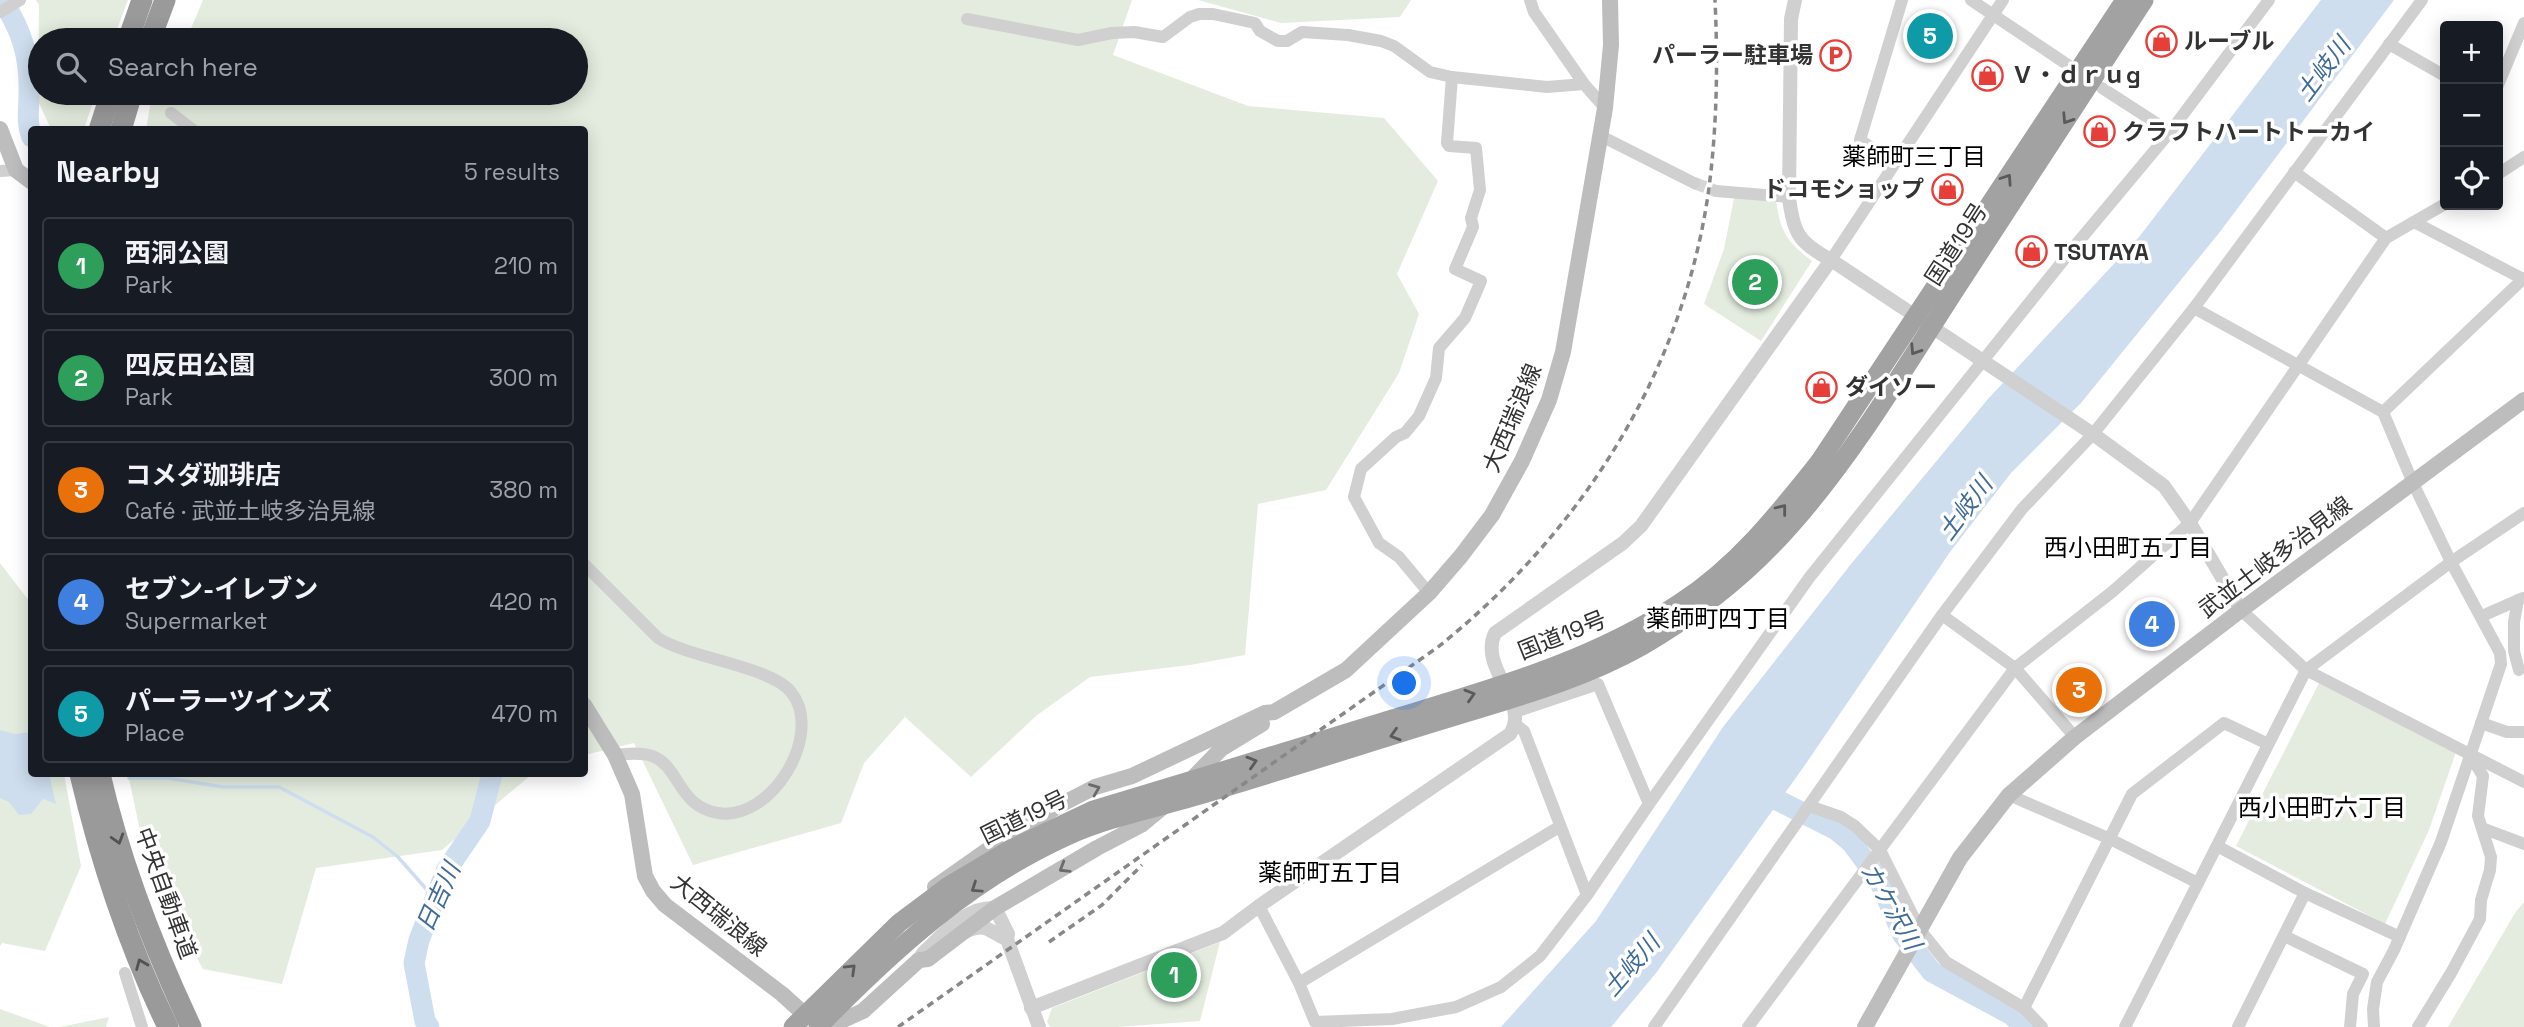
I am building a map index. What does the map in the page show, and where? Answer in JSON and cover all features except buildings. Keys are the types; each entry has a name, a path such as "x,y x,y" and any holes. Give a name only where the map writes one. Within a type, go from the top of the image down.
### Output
{"highway":[{"path":"132,28 142,0"},
{"path":"154,28 165,0"},
{"name":"国道19号","path":"1923,322 2125,0"},
{"name":"国道19号","path":"809,1023 899,923 947,887 1034,837 1640,638 1734,562 1769,525 1820,461 1923,322 2144,0"},
{"path":"100,126 107,105"},
{"path":"122,126 128,105"},
{"name":"中央自動車道","path":"81,777 99,846 129,934 168,1027"},
{"name":"中央自動車道","path":"101,777 131,881 169,980 191,1027"},
{"name":"国道19号","path":"809,1023 960,898 1097,817"}],"main road":[{"name":"大西瑞浪線","path":"1274,712 1346,670 1429,593 1492,515 1522,461 1549,400 1563,352 1605,108 1611,45 1611,0"},
{"path":"0,129 8,171 28,180"},
{"name":"武並土岐多治見線","path":"1866,1027 1960,858 2010,795 2075,737 2524,400"},
{"name":"大西瑞浪線","path":"588,711 615,755 632,794 645,876 653,891 665,905 782,994 809,1023"},
{"path":"899,923 915,903 952,873 1006,836 1096,787 1132,776 1265,713 1274,712"},
{"path":"809,1023 843,1020 863,1012 919,960 928,959 995,908 1142,825 1221,750 1269,719 1274,712"},
{"path":"1132,776 1142,776 1159,800 1160,810"}],"street":[{"path":"1530,0 1534,12 1584,84 1605,108"},
{"path":"1795,0 1791,19 1789,197 1792,224 1797,235 1809,248 2089,431 2164,486 2190,523 2241,610 2306,670 2524,782"},
{"path":"1894,163 1860,140 1902,0"},
{"path":"1970,0 2068,65"},
{"path":"1587,895 1524,731 1515,719 1490,653 1495,632 1623,543 1641,526 1831,260 2003,0"},
{"path":"1259,906 1300,983 1315,1022 1392,1019 1456,1007 1501,987 1539,956 1587,895 1809,578 2170,132 2269,0"},
{"path":"1654,1027 1942,615 2022,509 2194,308 2422,0"},
{"path":"0,12 19,1"},
{"path":"967,19 1085,40 1112,33 1134,32 1163,37 1190,17 1213,14 1255,23 1260,31 1278,41 1287,41 1303,32 1348,34 1381,41 1394,46 1430,72 1452,77 1547,87 1584,84"},
{"path":"2498,84 2524,23"},
{"path":"2389,44 2440,73"},
{"path":"1429,593 1399,557 1378,543 1354,498 1361,470 1413,425 1419,416 1436,378 1439,348 1465,318 1481,281 1455,269 1473,228 1471,218 1480,190 1476,148 1449,146 1447,143 1452,77"},
{"path":"2102,88 2170,132"},
{"path":"171,113 189,126"},
{"path":"1601,136 1694,183"},
{"path":"2503,167 2524,157"},
{"path":"2294,172 2386,238"},
{"path":"1716,191 1789,197"},
{"path":"1748,1027 2015,668 2112,592 2190,523 2386,238 2440,207"},
{"path":"2383,412 2523,278 2414,222"},
{"path":"2194,308 2383,412 2451,562 2500,653 2501,664 2441,842 2400,937 2377,982 2373,1009 2374,1027"},
{"path":"2125,1027 2306,670 2451,562 2524,513"},
{"path":"588,568 659,638 676,647 783,684 798,704 802,719 801,739 786,774 769,795 755,805 728,814 715,813 690,801 659,760 650,755 615,755"},
{"path":"2482,616 2521,599"},
{"path":"2519,670 2514,651 2514,622 2521,599"},
{"path":"1942,615 2015,668 2075,737"},
{"path":"1031,1008 1223,933 1510,734 1515,719 1598,684 1649,804"},
{"path":"2024,1008 2132,794 2224,723 2268,744"},
{"path":"2481,723 2507,732 2524,732"},
{"path":"2418,1027 2480,919 2481,900 2490,870 2490,857 2478,816 2483,776 2469,755"},
{"path":"2010,795 2108,838 2198,883"},
{"path":"1809,806 1841,817 1855,826 1880,850 1920,930 1946,962 2024,1008 2042,1027"},
{"path":"1300,983 1559,827"},
{"path":"2482,828 2524,844"},
{"path":"2217,846 2305,893 2400,937"},
{"path":"2238,1027 2305,893"},
{"path":"919,960 923,953 960,919 975,910 995,908 1008,934 1007,941 1014,963 1039,1027"},
{"path":"961,934 979,926 992,930 1007,941"},
{"path":"2284,936 2362,974 2353,993 2350,1027"},
{"path":"125,973 142,1027"}],"shaded area":[{"path":"36,0 128,0 118,28 39,28 39,5"},
{"path":"203,0 1132,0 1113,55 1248,106 1384,118 1438,181 1397,274 1419,314 1399,373 1326,490 1258,504 1245,655 1190,665 1090,677 1036,716 971,777 905,717 864,763 841,823 693,865 634,743 588,754 588,126 147,126 151,105 588,105 588,28 191,28"},
{"path":"1198,0 1411,0 1400,17 1281,23"},
{"path":"40,105 92,105 85,126 50,126"},
{"path":"1734,198 1776,200 1786,235 1796,248 1812,261 1761,341 1704,304 1724,249"},
{"path":"0,563 28,599 28,777 65,777 81,866 45,951 2,943 0,946"},
{"path":"2319,683 2456,752 2429,830 2385,924 2236,846"},
{"path":"129,777 528,777 442,850 316,868 282,984 203,969 148,868"},
{"path":"2524,902 2524,1027 2448,1027 2515,913"},
{"path":"1220,942 1200,1021 1117,1027 1050,1027 1047,1022 1052,1008"},
{"path":"0,1009 50,1027 0,1027"},
{"path":"109,1017 106,1027 60,1027"}],"water":[{"name":"土岐川","path":"2321,0 2394,0 2219,233 2081,403 2011,473 1950,552 1805,765 1656,973 1611,1027 1501,1027 1596,921 1723,727 1851,564 1988,399 2139,237"},
{"path":"0,730 15,734 28,732 28,777 50,777 56,804 43,799 31,814 19,815 9,802 0,798"}],"waterway":[{"name":"日吉川","path":"2,0 20,33 28,72"},
{"name":"日吉川","path":"28,105 29,126"},
{"name":"日吉川","path":"429,1027 425,1021 414,963 419,940 446,871 480,821 491,777"},
{"path":"129,778 167,778 223,787 279,787 373,837 398,857 435,899"},
{"name":"カケ沢川","path":"1755,789 1835,829 1852,843 1879,880 1903,935 1932,972 2012,1015 2024,1027"}],"tunnel":[{"path":"1694,183 1716,191"}],"railway":[{"path":"898,1027 1438,647 1489,603 1536,554 1578,502 1616,447 1648,388 1674,327 1694,262 1708,195 1715,122 1715,0"},
{"path":"1049,942 1102,905 1142,865"}],"place":[{"name":"パーラーツインズ","path":"1930,36"},
{"name":"ルーブル","path":"2161,41"},
{"name":"パーラー駐車場","path":"1836,55"},
{"name":"Ｖ・ｄｒｕg","path":"1988,75"},
{"name":"クラフトハートトーカイ","path":"2099,132"},
{"name":"ドコモショップ","path":"1947,189"},
{"name":"TSUTAYA","path":"2031,252"},
{"name":"四反田公園","path":"1755,282"},
{"name":"ダイソー","path":"1822,387"},
{"name":"セブン-イレブン","path":"2152,624"},
{"name":"コメダ珈琲店","path":"2079,690"},
{"name":"西洞公園","path":"1174,975"}],"district":[{"name":"薬師町三丁目","path":"1914,156"},
{"name":"西小田町五丁目","path":"2128,547"},
{"name":"薬師町四丁目","path":"1718,618"},
{"name":"西小田町六丁目","path":"2322,807"},
{"name":"薬師町五丁目","path":"1330,872"}]}
